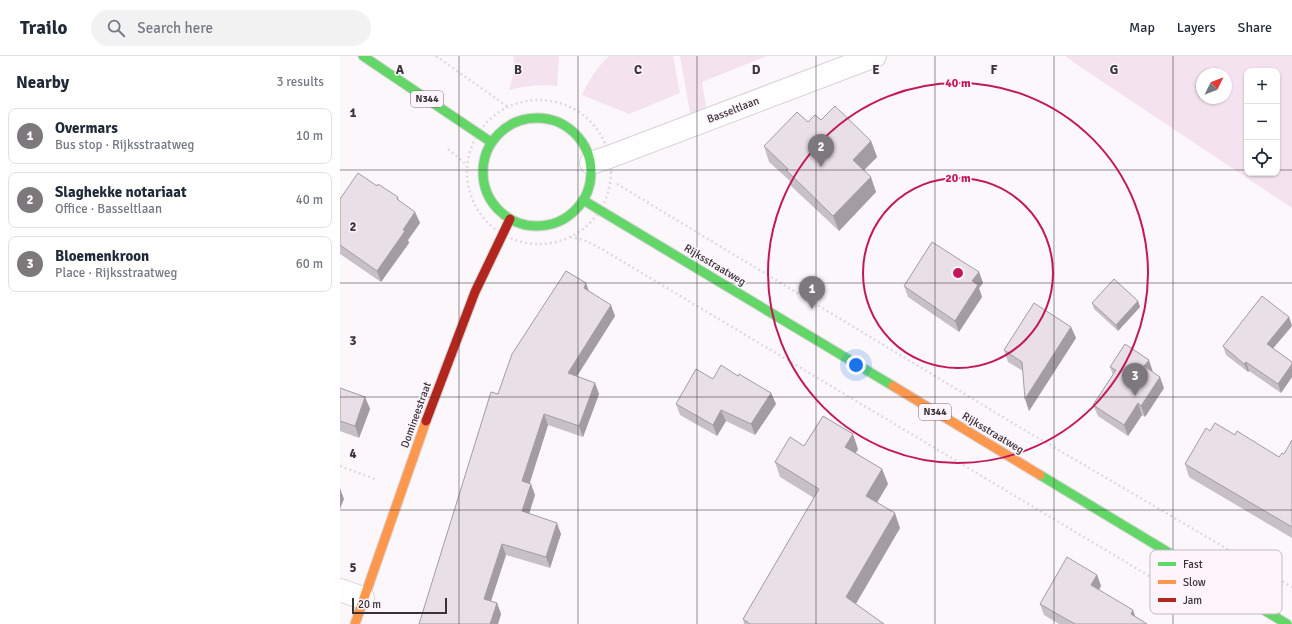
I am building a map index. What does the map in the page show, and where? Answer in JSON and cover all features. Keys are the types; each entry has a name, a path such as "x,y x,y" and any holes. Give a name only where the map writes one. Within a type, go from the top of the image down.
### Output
{"main road":[{"name":"N344","path":"363,56 491,142"},
{"path":"534,117 548,118 560,122 571,129 587,150 600,160 584,200 578,208 561,221 551,224 530,226 510,219 498,210 490,199 484,185 482,170 484,156 491,142 499,132 510,124 521,119 534,117"},
{"name":"Rijksstraatweg","path":"584,200 1164,550"},
{"name":"Domineestraat","path":"355,624 453,347 477,290 510,219"},
{"name":"Rijksstraatweg","path":"1270,614 1287,624"}],"street":[{"name":"Basseltlaan","path":"600,160 875,56"},
{"path":"340,590 363,598"}],"path":[{"path":"436,56 508,107 521,102 535,100 550,101 577,111 588,120 604,143 600,160"},
{"name":"Rijksstraatweg","path":"600,160 610,168 610,180 1016,425 1229,550"},
{"path":"467,165 467,180 474,202 487,221 502,234 519,241 536,244 554,242 570,236 584,240 600,248 1150,577"},
{"path":"340,466 402,490"},
{"name":"Rijksstraatweg","path":"1282,581 1292,587"}],"shaded area":[{"path":"513,56 559,56 557,86 545,85 521,87 509,90 514,69"},
{"path":"609,56 673,56 680,93 629,114 582,95 587,84"},
{"path":"680,56 767,56 702,82 707,112 691,118"},
{"path":"1065,56 1292,56 1292,208 1244,176"}],"building":[{"path":"835,106 871,141 853,160 871,177 833,216 764,146 797,112 808,122 815,115 821,120"},
{"path":"358,173 377,186 378,184 398,197 397,199 415,212 403,230 405,231 377,271 340,245 340,199"},
{"path":"932,242 979,272 972,281 978,285 955,321 904,286"},
{"path":"566,271 586,283 584,288 611,305 568,373 595,383 579,426 544,414 522,481 531,484 522,511 557,523 546,557 502,544 484,599 497,603 490,624 419,624 491,392 498,394 512,354"},
{"path":"1114,279 1138,301 1116,325 1092,303"},
{"path":"1262,296 1289,317 1267,344 1292,362 1278,384 1246,362 1244,364 1223,346"},
{"path":"1034,303 1071,327 1025,399 1022,362 1004,350"},
{"path":"1125,344 1149,360 1144,366 1160,377 1141,406 1138,403 1124,425 1093,405 1116,370 1110,367"},
{"path":"721,365 738,376 739,374 771,393 751,424 721,410 713,425 676,404 696,369 713,379"},
{"path":"340,388 365,397 355,426 340,421"},
{"path":"823,416 853,434 845,447 882,469 866,496 895,513 846,597 884,624 750,624 743,619 819,489 775,462 790,437 804,446"},
{"path":"1215,423 1235,435 1237,431 1279,457 1282,453 1284,454 1292,440 1292,527 1185,464 1206,428 1210,431"},
{"path":"1067,557 1097,575 1091,585 1133,610 1131,614 1147,624 1075,624 1040,604"}],"traffic: fast":[{"path":"363,56 491,142"},
{"path":"537,118 558,122 575,134 587,151 591,172 587,193 575,210 558,222 537,226 516,222 499,210 487,193 483,172 487,151 499,134 516,122 537,118"},
{"path":"583,200 893,386"},
{"path":"1040,475 1164,550"},
{"path":"1270,614 1287,624"}],"traffic: slow":[{"path":"893,386 1040,475"},
{"path":"355,624 426,421"}],"traffic: jam":[{"path":"426,421 475,292 510,219"}],"place":[{"name":"Slaghekke notariaat","path":"821,167"},
{"name":"Overmars","path":"812,309"},
{"name":"Bloemenkroon","path":"1135,396"}]}
